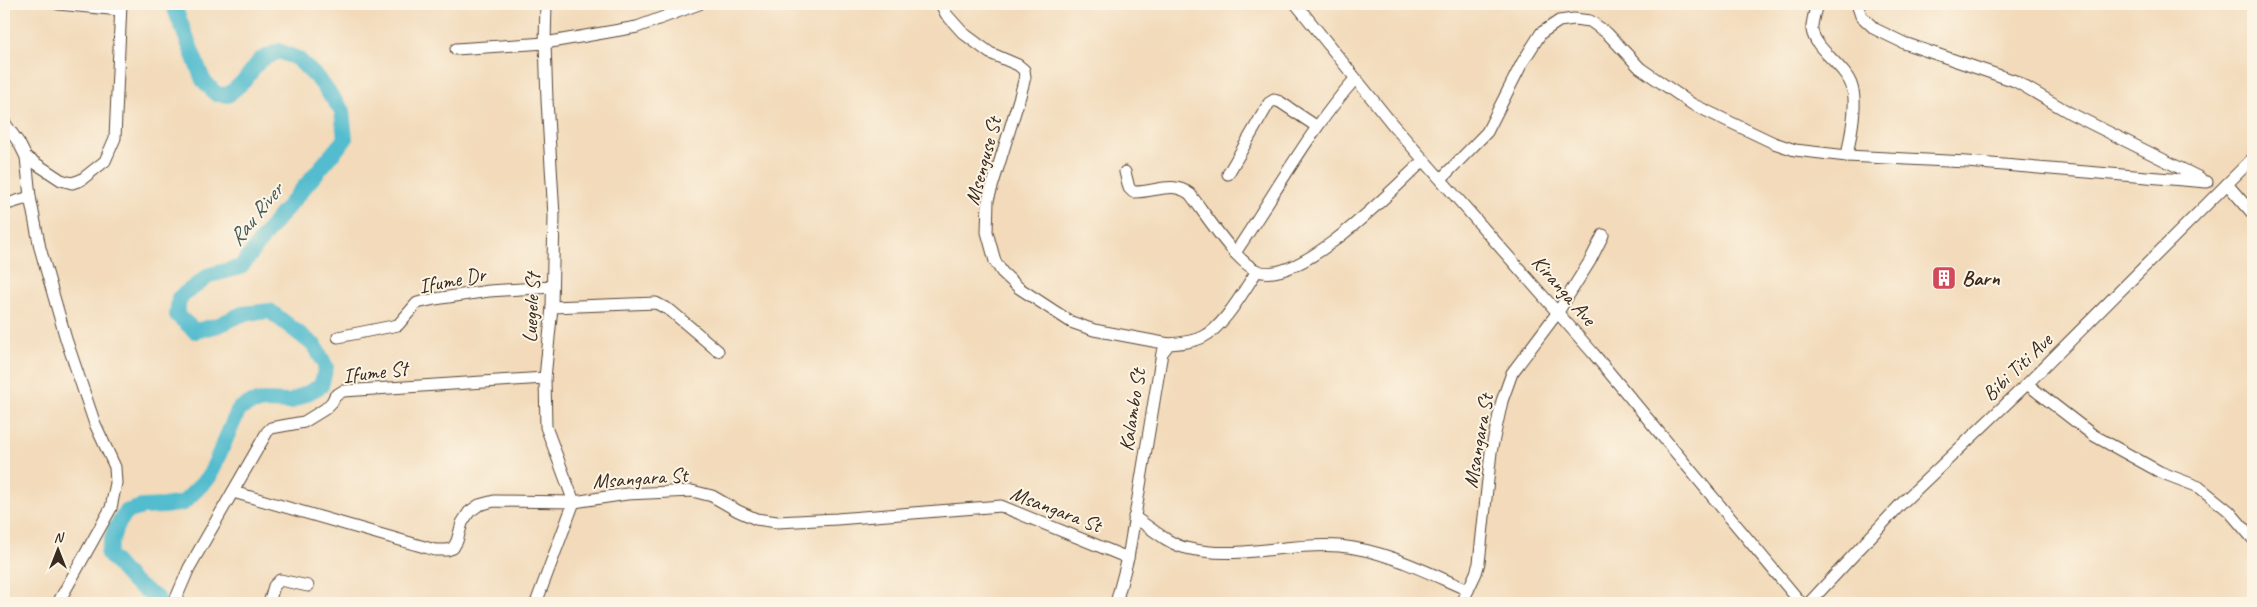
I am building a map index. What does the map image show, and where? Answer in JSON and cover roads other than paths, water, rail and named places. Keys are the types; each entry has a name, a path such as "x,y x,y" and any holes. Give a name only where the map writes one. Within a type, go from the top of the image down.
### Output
{"street":[{"path":"26,157 61,180 72,183 81,180 105,160 115,138 121,7 58,4"},
{"name":"Luegele St","path":"546,4 545,43 554,216 552,307 545,378 546,427 574,502"},
{"path":"456,49 545,43 637,27 699,4"},
{"name":"Msenguse St","path":"941,4 946,14 963,33 990,53 1018,65 1024,70 1025,77 1020,96 988,200 987,232 995,261 1002,272 1019,288 1071,322 1094,330 1169,344"},
{"name":"Kiranga Ave","path":"1296,4 1355,79 1558,312 1801,603"},
{"path":"1817,4 1812,29 1814,38 1852,84 1854,97 1847,156"},
{"path":"1857,4 1861,16 1875,28 1904,43 2015,81 2070,113 2207,182"},
{"path":"1441,179 1487,132 1522,63 1541,33 1559,21 1574,19 1590,21 1608,34 1640,68 1692,104 1774,143 1795,150 1847,156 1967,162 2207,182 2225,187 2253,214"},
{"path":"1235,253 1316,126 1355,79"},
{"path":"1228,174 1269,103 1274,100 1285,105 1316,126"},
{"path":"4,122 19,143 26,157 30,197 40,248 66,339 95,424 115,467 116,483 111,508 58,603"},
{"name":"Bibi Titi Ave","path":"1809,603 1900,505 2027,384 2253,158"},
{"path":"1125,172 1129,188 1133,192 1178,187 1184,189 1243,261 1258,271 1283,270 1308,260 1345,233 1424,160"},
{"path":"4,205 30,197"},
{"name":"Msangara St","path":"1462,603 1479,563 1492,452 1502,401 1512,373 1558,312 1590,261 1603,235"},
{"path":"1169,344 1195,340 1204,337 1214,329 1258,271"},
{"name":"Ifume Dr","path":"338,337 398,325 417,303 489,291 552,287"},
{"path":"552,307 656,303 671,311 718,351"},
{"name":"Kalambo St","path":"1116,603 1128,558 1158,364 1164,348 1169,344"},
{"name":"Ifume St","path":"178,602 190,568 267,432 277,426 297,425 304,422 326,409 338,392 357,389 545,378"},
{"path":"2027,384 2093,434 2160,472 2199,487 2229,511 2253,539"},
{"name":"Msangara St","path":"233,492 435,550 452,548 457,541 462,522 469,512 479,505 494,501 574,502 627,494 692,491 712,496 756,519 777,522 837,520 1001,506 1128,558"},
{"path":"536,603 574,502"},
{"name":"Msangara St","path":"1134,517 1185,548 1205,551 1241,552 1326,546 1376,552 1468,590"},
{"path":"269,603 276,582 280,580 308,586"}],"waterway":[{"name":"Rau River","path":"159,603 158,599 133,582 108,554 115,529 126,512 142,507 183,503 209,477 239,409 251,403 265,401 290,402 321,386 326,367 315,346 270,311 242,314 219,325 195,331 177,315 179,298 210,275 241,267 274,223 345,139 342,111 320,81 298,59 279,51 260,60 244,81 228,95 216,94 203,80 173,4"}],"place":[{"name":"Barn","path":"1944,278"}]}
